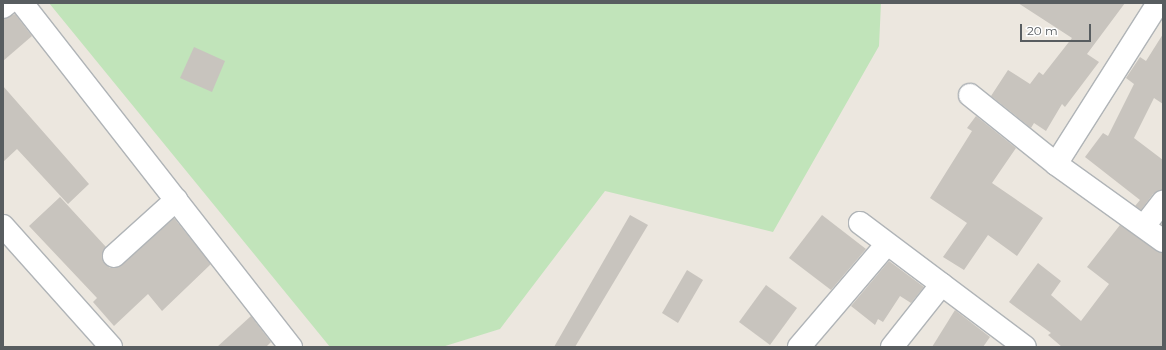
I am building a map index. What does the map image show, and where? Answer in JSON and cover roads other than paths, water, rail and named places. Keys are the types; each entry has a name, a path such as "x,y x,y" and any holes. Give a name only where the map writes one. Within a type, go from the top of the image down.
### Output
{"street":[{"path":"1056,164 1158,3"},
{"path":"16,4 176,200 291,347"},
{"path":"970,95 1056,164 1144,226 1163,242"},
{"path":"114,256 176,200"},
{"path":"1144,226 1163,202"},
{"path":"860,223 1022,346"},
{"path":"3,226 111,347"},
{"path":"799,347 887,244"},
{"path":"892,347 942,284"}]}
